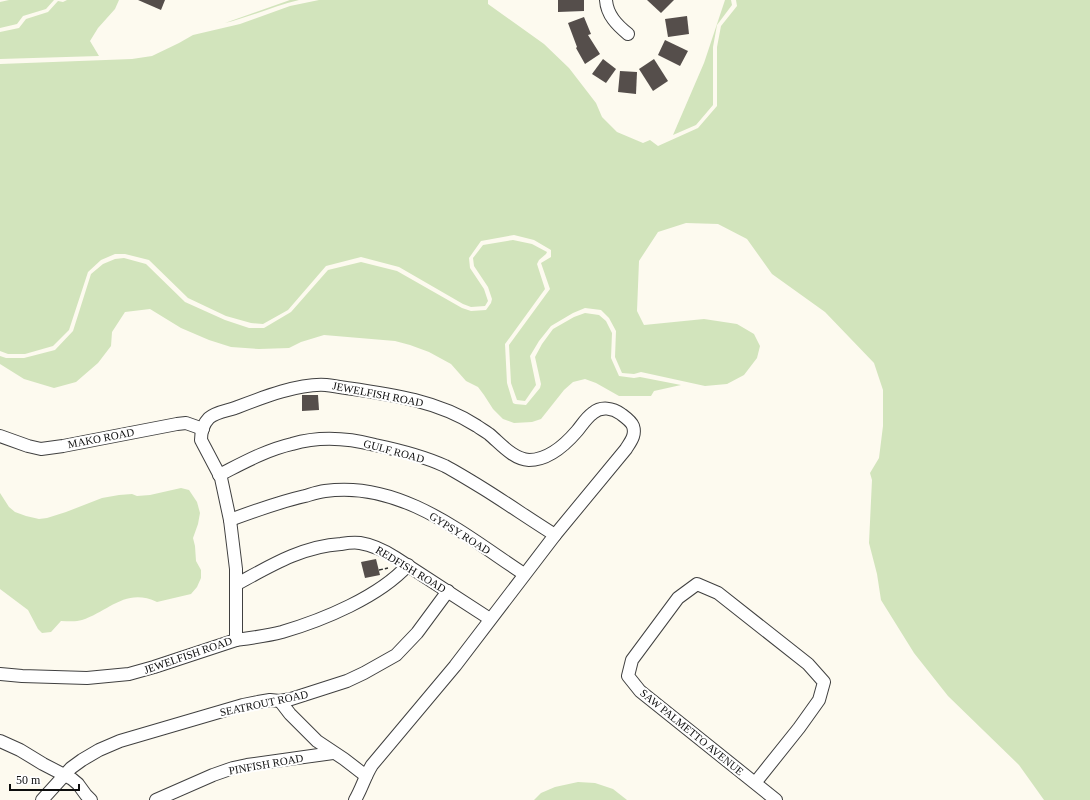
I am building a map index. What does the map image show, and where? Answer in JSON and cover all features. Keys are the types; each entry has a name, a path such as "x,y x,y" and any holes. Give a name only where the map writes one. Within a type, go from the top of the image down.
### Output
{"street":[{"path":"606,0 606,6 609,14 620,28 628,34"},
{"name":"JEWELFISH ROAD","path":"0,674 72,678 129,674 236,640 237,584 230,520 224,489 219,475 201,440 201,434 209,418 219,413 254,400 301,387 326,384 408,398 437,406 456,414 488,433 511,453 523,459 531,460 550,455 562,447 597,410 616,410 633,425 633,438 626,449 524,574 455,666 372,765 355,800"},
{"name":"MAKO ROAD","path":"0,436 41,449 64,446 177,424 186,423 203,429"},
{"name":"GULF ROAD","path":"219,475 253,457 292,443 327,439 343,439 368,443 409,453 445,466 507,503 555,535"},
{"name":"GYPSY ROAD","path":"230,520 273,505 325,491 343,489 368,491 389,497 433,514 524,574"},
{"name":"REDFISH ROAD","path":"237,584 294,554 332,544 358,543 370,545 382,550 408,565 490,619"},
{"path":"236,640 281,632 321,619 367,596 392,580 408,565"},
{"name":"SAW PALMETTO AVENUE","path":"755,783 799,728 819,700 824,682 808,664 718,593 696,584 678,598 650,635 632,660 628,676 640,691 776,800"},
{"name":"SEATROUT ROAD","path":"42,800 64,774 82,760 98,750 120,741 243,705 270,700 280,701 320,690 347,681 364,673 396,655 417,633 448,591"},
{"path":"280,701 290,714 317,741 366,776"},
{"path":"0,741 20,750 72,779 91,800"},
{"name":"PINFISH ROAD","path":"156,800 212,775 233,768 333,753"}],"path":[{"path":"379,570 388,568"}],"green space":[{"path":"9,0 54,0 46,9 23,16 17,24 0,28 0,2"},
{"path":"67,0 119,0 115,9 98,28 90,41 99,56 0,59 0,32 19,28 26,19 48,12 58,1 63,2"},
{"path":"290,0 299,0 225,23"},
{"path":"319,0 488,0 488,4 544,44 569,68 596,103 602,117 617,132 643,143 650,140 658,146 698,128 717,106 717,47 721,26 737,6 736,0 1090,0 1090,800 1044,800 1019,765 948,696 914,653 881,600 877,574 869,543 872,480 870,473 879,458 883,426 883,390 874,363 825,312 772,274 747,239 718,224 686,223 658,232 639,261 637,311 644,325 704,319 737,324 754,334 760,346 757,358 744,375 727,384 705,386 641,372 634,374 622,373 615,357 616,331 609,318 601,310 585,308 551,326 539,341 530,356 536,385 525,401 517,400 511,383 509,345 550,289 541,263 551,257 551,250 534,240 514,235 481,241 469,258 470,268 484,289 488,301 485,306 471,307 463,304 399,267 361,257 326,266 288,310 263,324 251,323 226,316 188,298 149,260 125,254 115,254 101,260 88,272 69,330 53,346 25,354 8,354 0,351 0,64 132,59 152,56 193,35 240,24 290,6"},
{"path":"725,0 731,0 732,5 717,25 713,47 713,105 696,125 673,135 704,63"},
{"path":"513,240 532,244 547,252 537,264 545,289 505,344 507,383 513,403 526,405 540,388 541,384 535,357 553,329 574,317 585,313 599,315 606,321 612,333 611,358 619,376 634,378 640,377 681,385 654,391 651,396 619,396 596,383 585,379 573,382 564,390 541,419 532,422 514,423 503,419 493,409 478,387 466,381 451,364 429,352 410,345 395,341 324,335 301,342 289,348 259,349 231,347 209,340 181,328 150,309 125,312 112,332 111,346 98,363 76,382 54,388 24,379 0,364 0,356 6,358 24,358 55,350 73,331 91,274 103,264 115,259 124,258 146,264 185,302 225,320 249,328 264,328 291,312 328,270 361,262 397,271 462,308 471,311 486,310 492,299 488,287 474,266 473,258 483,245"},
{"path":"181,488 189,490 197,502 200,513 193,538 196,561 201,570 201,578 197,587 191,594 157,602 146,598 136,597 127,599 82,620 61,621 51,632 42,633 38,629 28,610 0,589 0,493 9,507 15,512 39,519 66,512 102,498 132,494 137,496 150,495"},
{"path":"578,782 595,783 613,789 627,800 534,800 541,793 555,787"}],"building":[{"path":"138,0 165,0 161,10"},
{"path":"558,0 584,0 584,11 558,12"},
{"path":"647,0 674,0 661,13"},
{"path":"687,16 689,34 668,37 665,19"},
{"path":"584,17 591,34 588,35 600,54 585,64 576,48 577,47 568,23"},
{"path":"665,40 688,51 680,66 658,55"},
{"path":"603,59 616,69 606,83 592,74"},
{"path":"654,59 668,81 653,91 639,69"},
{"path":"620,71 637,72 636,94 618,92"},
{"path":"302,395 318,395 319,410 302,411"},
{"path":"376,559 380,575 365,578 361,562"}]}
